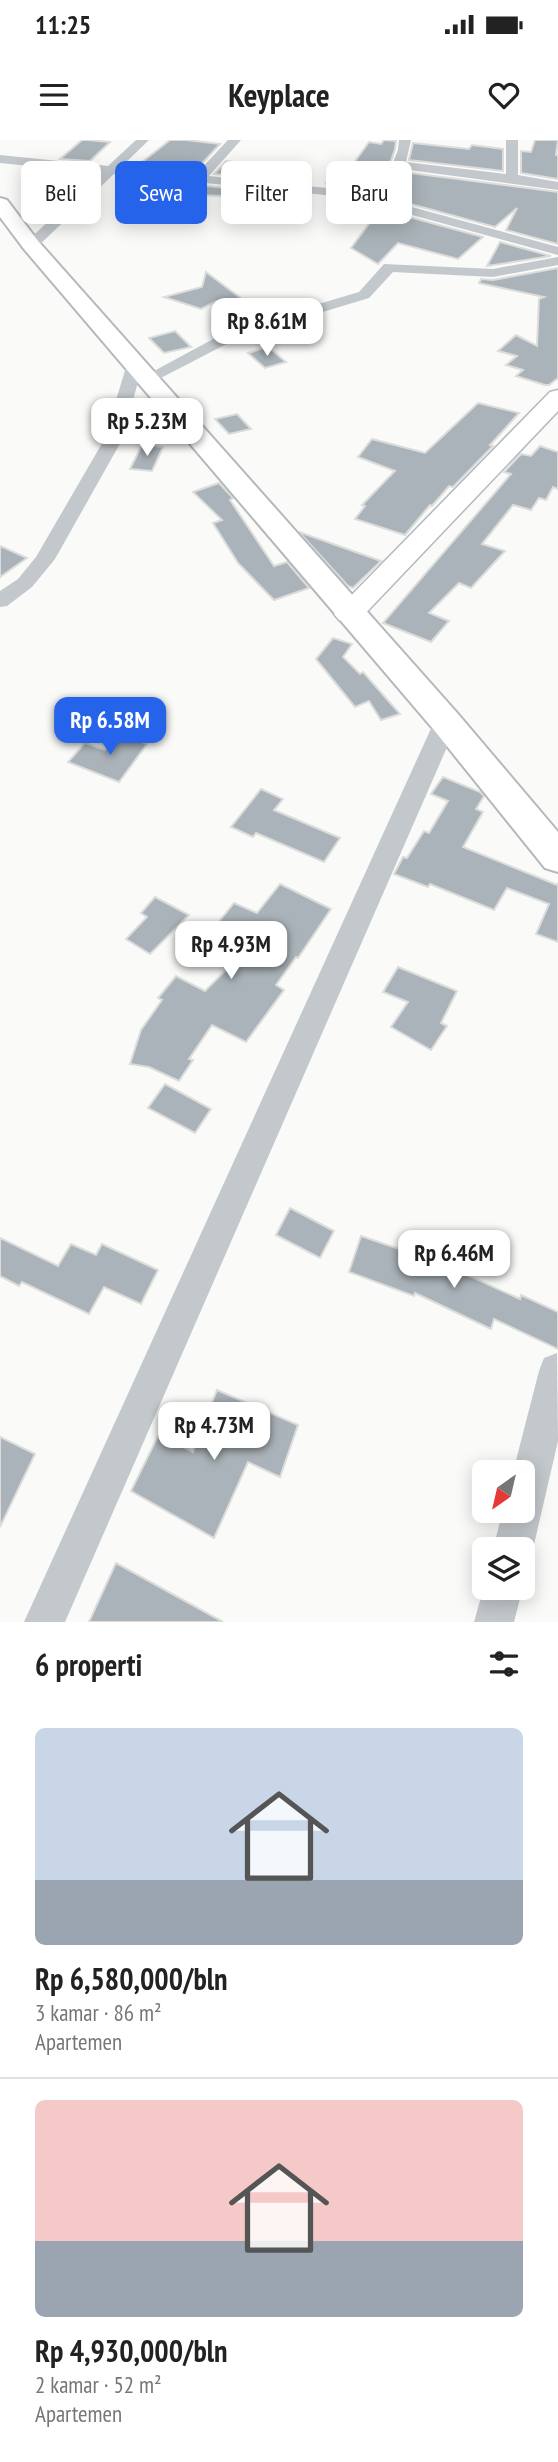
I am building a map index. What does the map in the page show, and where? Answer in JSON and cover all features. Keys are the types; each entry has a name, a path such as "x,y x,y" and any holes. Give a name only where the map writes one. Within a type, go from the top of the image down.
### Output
{"highway":[{"path":"0,204 31,245 349,614 446,722 558,858"}],"street":[{"path":"31,245 143,140"},
{"path":"207,170 234,140"},
{"path":"400,161 405,152 405,140"},
{"path":"512,140 512,178"},
{"path":"0,159 113,170"},
{"path":"412,167 558,186"},
{"path":"207,180 326,192"},
{"path":"412,210 558,251"},
{"path":"0,601 25,583 45,559 113,440 142,371 234,334 364,295 389,267 493,273 558,261"},
{"path":"349,614 555,405"},
{"path":"44,1622 446,722"},
{"path":"535,1460 557,1371"},
{"path":"494,1622 500,1600"}],"building":[{"path":"82,140 110,142 90,161 60,159"},
{"path":"170,140 220,144 204,161 143,161"},
{"path":"384,140 396,141 391,161 355,161 369,142 381,144"},
{"path":"535,140 558,140 558,179 521,173 521,151 531,152"},
{"path":"413,143 469,149 472,145 503,149 503,171 409,160"},
{"path":"412,173 558,192 558,244 506,230 517,208 495,227 412,204"},
{"path":"207,186 221,187 221,196 207,195"},
{"path":"412,218 483,237 458,259 398,243 378,264 351,248 369,224 412,224"},
{"path":"500,242 551,256 487,266"},
{"path":"558,268 558,378 545,385 516,376 523,370 506,365 517,356 498,351 516,335 537,346 539,299 544,297 479,283 481,279 493,280"},
{"path":"206,272 258,311 253,319 216,301 201,309 164,297 202,287"},
{"path":"175,331 191,347 164,353 149,338"},
{"path":"268,347 286,362 265,368 248,353"},
{"path":"478,403 519,413 490,445 493,446 453,487 449,486 432,506 430,505 405,535 355,519 365,506 362,505 395,471 358,457 372,439 425,453"},
{"path":"237,414 251,429 229,434 215,419"},
{"path":"142,445 163,447 152,471 130,469"},
{"path":"540,446 558,452 558,489 553,487 546,500 539,498 531,510 513,505 482,544 505,551 471,588 459,583 429,613 449,621 431,642 383,623 511,474 504,472 521,454 531,456"},
{"path":"219,483 233,498 230,500 274,566 287,562 309,588 274,600 238,563 213,523 222,520 193,492"},
{"path":"299,532 381,561 353,588 348,586"},
{"path":"0,546 27,558 0,577"},
{"path":"333,638 352,644 343,657 360,674 363,672 400,714 381,720 369,701 355,707 316,659"},
{"path":"120,733 147,744 119,782 68,762 85,743 105,750"},
{"path":"443,777 484,796 476,809 483,812 463,847 557,885 558,883 558,942 536,934 549,904 507,888 494,910 430,884 428,887 394,874 403,857 407,858 424,831 429,833 448,801 431,794"},
{"path":"261,789 283,799 274,810 340,838 324,862 256,833 253,837 231,827"},
{"path":"280,884 331,909 276,985 284,990 246,1042 212,1025 189,1059 193,1060 179,1081 149,1067 130,1064 141,1030 162,1000 158,998 176,976 205,991 235,961 202,943 234,903 257,913"},
{"path":"155,897 189,915 150,954 126,939 147,917 141,913"},
{"path":"398,967 457,991 441,1023 447,1026 431,1050 391,1027 408,1002 383,992"},
{"path":"165,1084 211,1109 195,1133 148,1108"},
{"path":"290,1208 334,1231 320,1258 276,1235"},
{"path":"361,1236 440,1263 520,1299 521,1295 558,1312 558,1349 494,1319 491,1329 415,1293 414,1296 349,1272"},
{"path":"0,1238 58,1266 71,1244 96,1255 102,1244 158,1270 141,1304 104,1287 89,1314 22,1282 19,1286 0,1276"},
{"path":"217,1390 298,1425 280,1477 248,1462 214,1538 131,1491 159,1434 193,1452"},
{"path":"0,1437 35,1454 0,1527"},
{"path":"116,1563 223,1622 89,1622"}]}
